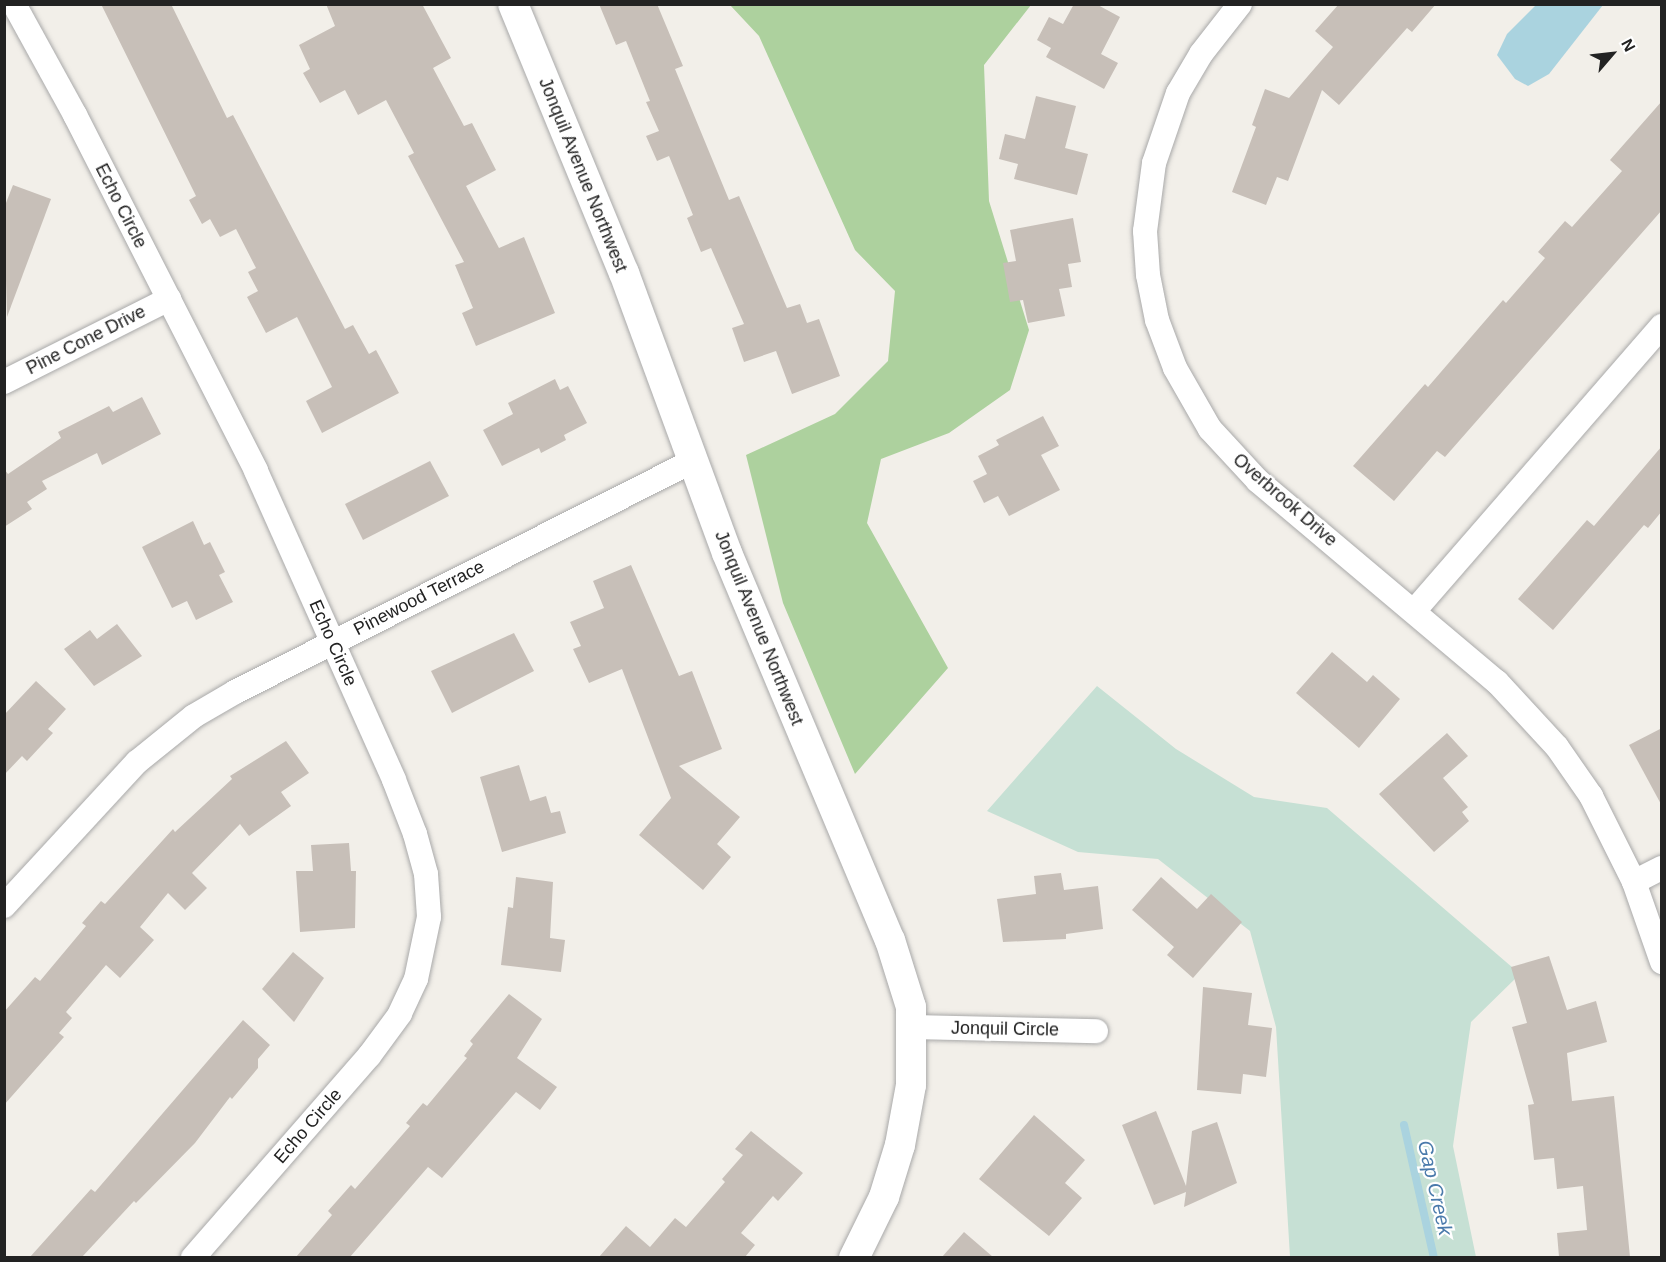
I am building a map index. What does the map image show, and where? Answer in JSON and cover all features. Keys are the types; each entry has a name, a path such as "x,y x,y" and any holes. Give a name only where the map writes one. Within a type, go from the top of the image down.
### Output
{"street":[{"name":"Echo Circle","path":"14,4 169,299 256,471 416,834 426,874 429,916 416,979 400,1014 369,1056 193,1257"},
{"name":"Jonquil Avenue Northwest","path":"513,4 624,273 727,553 890,940 914,1027 911,1085 900,1145 884,1197 854,1257"},
{"name":"Overbrook Drive","path":"1240,4 1201,54 1178,93 1154,164 1145,231 1157,320 1175,368 1223,445 1258,481 1497,682 1557,747 1591,796 1634,882 1662,962"},
{"name":"Pine Cone Drive","path":"4,382 169,299"},
{"path":"1414,611 1662,326"},
{"name":"Pinewood Terrace","path":"4,906 138,762 186,723 235,692 693,460"},
{"path":"1634,882 1662,868"},
{"name":"Jonquil Circle","path":"914,1027 1096,1031"}],"green space":[{"path":"730,5 1031,5 984,65 989,201 1029,330 1010,390 949,433 881,459 867,523 948,668 855,774 783,603 746,455 835,414 888,361 895,291 855,250 759,36"},
{"path":"1097,686 1176,749 1254,797 1327,808 1520,974 1471,1022 1453,1146 1476,1257 1290,1257 1276,1027 1250,931 1158,859 1078,852 987,811"}],"water":[{"path":"1536,5 1603,5 1549,74 1528,86 1515,79 1497,55 1507,34"}],"building":[{"path":"101,4 171,4 227,118 233,115 345,329 353,325 369,354 376,350 399,393 322,433 306,401 332,387 297,317 266,333 247,297 258,291 248,272 256,268 236,229 220,237 210,219 202,224 189,200 196,196"},
{"path":"326,4 422,4 451,58 433,68 464,126 472,123 496,170 466,186 499,248 524,237 555,313 476,346 462,313 473,308 455,265 464,262 408,156 414,153 386,100 358,115 345,90 320,103 303,73 310,69 299,45 335,26"},
{"path":"599,4 657,4 683,66 675,69 729,200 739,196 787,308 800,304 807,323 819,319 840,376 792,394 776,351 744,362 732,328 744,324 711,248 701,252 687,218 693,215 669,156 657,161 646,136 659,131 646,102 650,101 626,41 616,45"},
{"path":"1074,4 1096,4 1120,17 1101,54 1118,63 1104,89 1046,57 1051,48 1037,40 1049,17 1063,24"},
{"path":"1339,4 1436,4 1412,32 1407,28 1339,105 1322,90 1288,181 1277,177 1266,205 1232,192 1256,127 1252,125 1265,89 1289,98 1333,47 1315,31"},
{"path":"1036,96 1076,106 1065,148 1088,154 1077,195 1014,179 1018,164 999,159 1005,134 1025,139"},
{"path":"1662,101 1662,210 1445,457 1437,451 1394,501 1353,466 1425,384 1428,387 1503,300 1506,303 1545,258 1538,252 1565,221 1572,227 1622,171 1610,160"},
{"path":"13,185 51,199 7,317 4,208"},
{"path":"1073,218 1081,262 1068,264 1072,287 1059,289 1065,316 1028,323 1023,300 1010,302 1003,263 1016,261 1010,230"},
{"path":"555,379 560,390 568,386 587,423 564,435 566,440 541,453 539,448 502,466 483,430 513,414 508,403"},
{"path":"142,397 161,434 102,465 97,453 42,481 47,489 27,502 32,509 4,527 4,469 8,474 61,438 58,432 109,406 113,412"},
{"path":"1043,416 1059,446 1041,455 1060,490 1009,516 998,496 984,503 973,481 987,474 978,456 999,445 996,440"},
{"path":"1662,446 1662,511 1648,528 1644,525 1553,630 1518,599 1587,520 1594,526"},
{"path":"430,461 449,496 363,540 345,504"},
{"path":"193,521 204,545 210,542 225,572 219,575 233,602 196,620 187,601 172,608 142,547"},
{"path":"631,565 679,676 692,671 722,749 679,766 740,817 717,844 731,857 703,890 639,835 671,798 622,669 589,683 573,649 581,646 570,622 604,608 593,581"},
{"path":"117,624 142,656 94,686 64,649 90,630 97,639"},
{"path":"514,633 534,671 452,713 431,671"},
{"path":"1332,652 1367,682 1373,675 1400,699 1359,748 1296,693"},
{"path":"36,681 66,709 48,729 53,733 27,761 22,756 4,775 4,715"},
{"path":"1662,728 1662,806 1629,745"},
{"path":"1447,733 1468,756 1443,778 1468,807 1462,812 1469,821 1434,852 1379,794"},
{"path":"286,741 309,773 281,792 291,806 249,836 240,824 192,873 207,888 185,910 168,893 140,927 154,940 120,978 106,965 66,1012 72,1018 59,1033 64,1037 4,1105 4,1012 35,977 40,981 86,926 82,923 101,901 105,904 173,829 175,832 232,779 230,776"},
{"path":"519,765 530,801 546,796 551,813 560,811 566,833 502,852 480,777"},
{"path":"349,843 351,871 356,871 355,928 300,932 296,871 313,871 311,845"},
{"path":"1061,873 1064,890 1098,886 1103,929 1066,934 1066,939 1003,942 997,899 1036,894 1034,876"},
{"path":"516,877 553,882 550,938 565,940 561,972 501,965 508,907 513,908"},
{"path":"1161,877 1197,909 1211,894 1242,922 1193,978 1167,955 1174,947 1132,910"},
{"path":"293,952 324,978 294,1022 262,989"},
{"path":"1549,956 1567,1010 1596,1001 1607,1042 1567,1053 1572,1101 1614,1096 1630,1257 1559,1257 1557,1233 1587,1230 1583,1186 1557,1189 1554,1158 1534,1160 1528,1105 1534,1104 1512,1027 1527,1023 1511,967"},
{"path":"1203,987 1252,993 1248,1025 1272,1028 1266,1077 1243,1074 1241,1094 1197,1090"},
{"path":"509,994 542,1019 517,1058 557,1087 540,1110 516,1092 442,1178 428,1167 350,1257 296,1257 332,1215 328,1211 351,1185 355,1189 410,1126 406,1123 423,1103 427,1106 467,1058 464,1056 473,1044 470,1041"},
{"path":"243,1020 270,1045 258,1059 258,1068 232,1099 230,1097 195,1143 136,1203 134,1201 82,1257 30,1257 91,1189 95,1192"},
{"path":"1156,1111 1186,1186 1192,1131 1217,1122 1237,1183 1184,1207 1186,1192 1154,1205 1122,1125"},
{"path":"1034,1115 1085,1160 1065,1183 1082,1198 1049,1236 979,1179"},
{"path":"751,1131 803,1173 778,1201 773,1196 741,1233 755,1245 745,1257 599,1257 626,1226 650,1247 675,1218 686,1227 725,1182 722,1179 743,1155 735,1149"},
{"path":"964,1232 993,1257 942,1257"}],"waterway":[{"name":"Gap Creek","path":"1404,1125 1434,1258"}]}
